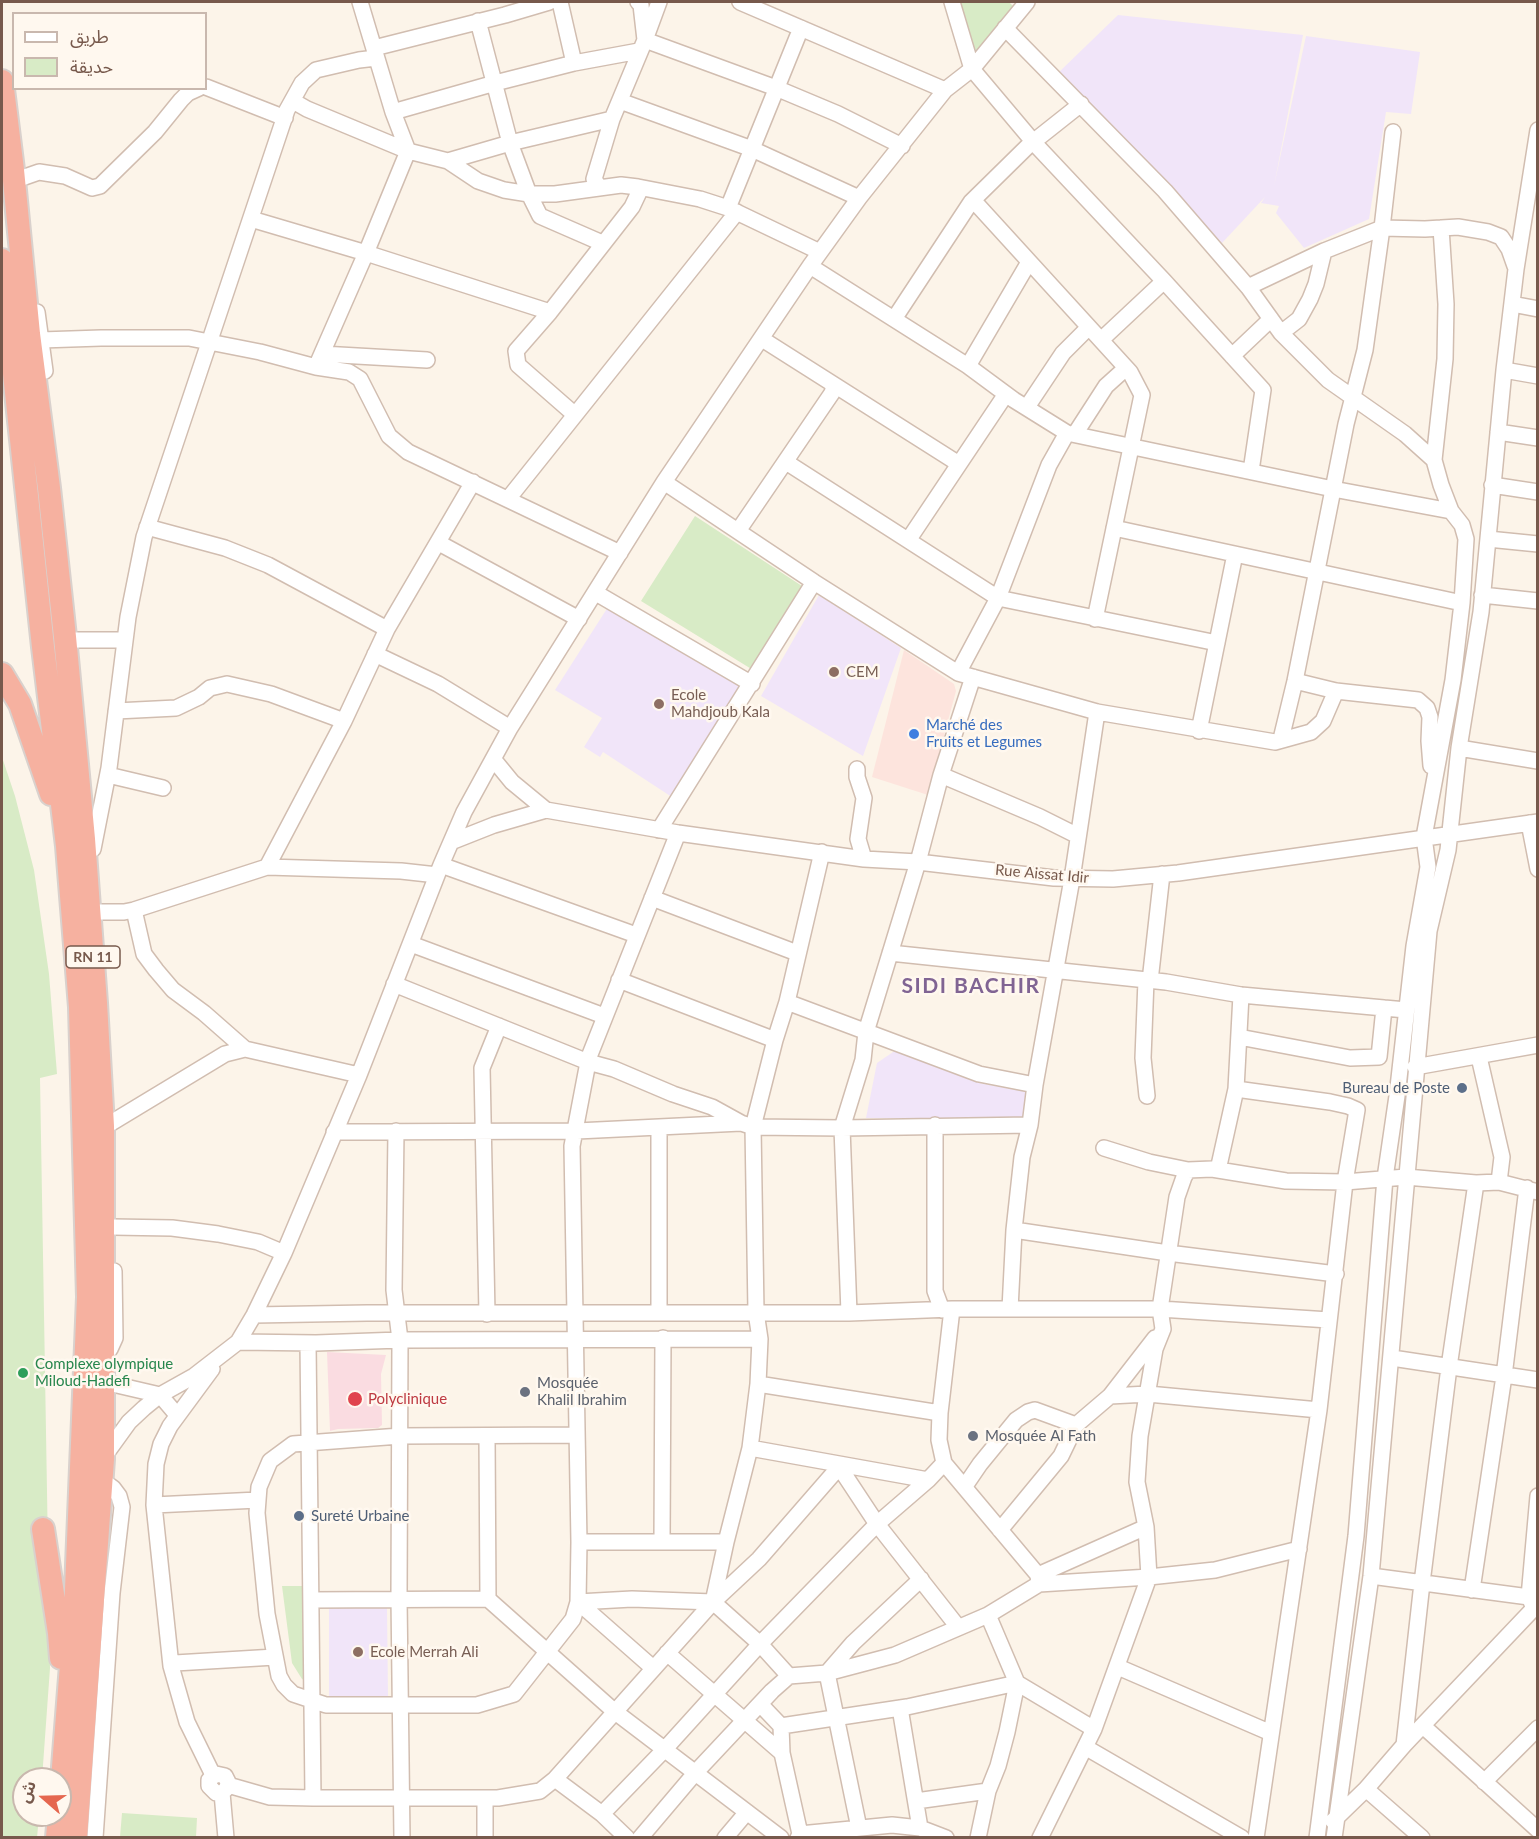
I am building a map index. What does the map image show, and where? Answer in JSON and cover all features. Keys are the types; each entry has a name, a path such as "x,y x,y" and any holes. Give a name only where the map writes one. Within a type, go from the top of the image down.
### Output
{"highway":[{"name":"RN 11","path":"2,81 16,175 28,334 49,488 65,637 95,981 103,1126 102,1469 76,1838"},
{"name":"RN 11","path":"2,260 43,647 67,846 80,1007 88,1297 75,1614 63,1765"},
{"path":"2,315 6,290"},
{"path":"2,674 20,704 67,846"},
{"path":"43,1529 59,1633 63,1765"}],"street":[{"path":"319,361 408,151 393,112 360,2"},
{"path":"93,849 108,775 130,606 147,527 285,118 302,83 316,70 359,60 478,21 503,8 549,2"},
{"path":"560,2 574,63"},
{"path":"638,2 641,5 642,45"},
{"path":"599,187 594,179 612,119 660,2"},
{"path":"740,2 945,90"},
{"path":"952,2 972,69 1033,142 1263,390 1251,471"},
{"path":"94,1838 112,1593 122,1507 119,1496 102,1469 129,1422 160,1395 194,1376 223,1354 238,1341 254,1315 284,1252 359,1075 464,812 510,729 664,482 810,266 859,198 945,90 972,69 1021,4"},
{"path":"478,21 510,142 529,194 540,216 602,243"},
{"path":"508,499 733,210 752,149 801,28"},
{"path":"1005,28 1165,191 1248,287 1281,333 1328,380 1405,434 1434,460"},
{"path":"393,112 642,45 776,88 838,114 902,146"},
{"path":"207,87 285,118"},
{"path":"103,1352 110,1349 116,1338 111,1123 100,912 58,481 41,340 16,175 39,172 64,176 92,188 100,186 154,132 181,100 195,90"},
{"path":"293,101 408,151 448,161 478,181 504,190 529,194 555,194 621,185 700,199 733,210 820,252"},
{"path":"620,101 752,149 859,198"},
{"path":"894,320 973,200 1033,142 1081,104"},
{"path":"448,161 510,142 612,119"},
{"path":"1334,1838 1371,1576 1429,931 1446,856 1459,748 1482,595 1516,268 1538,130"},
{"path":"1281,739 1295,681 1352,399 1365,350 1393,132"},
{"path":"574,414 518,365 516,351 550,312 632,207 641,188"},
{"path":"973,200 1126,368 1142,396 1095,619"},
{"path":"251,219 550,312"},
{"path":"1248,287 1324,251 1382,228 1475,228 1501,237 1509,249 1516,268"},
{"path":"1318,1838 1356,1536 1373,1344 1384,1178 1397,1096 1415,936 1428,867 1424,837 1453,680 1462,603 1466,540 1462,525 1451,511 1434,460 1445,359 1445,293 1441,228"},
{"path":"1281,333 1299,320 1307,305 1316,284 1324,251"},
{"path":"968,366 1029,262"},
{"path":"810,266 1071,434 1333,489 1451,511"},
{"path":"1101,340 1164,281"},
{"path":"1512,304 1538,309"},
{"path":"1232,356 1271,319"},
{"path":"1027,407 1063,353 1089,327"},
{"path":"41,340 170,338 209,342 319,361 427,360"},
{"path":"762,339 959,464"},
{"path":"319,361 355,375 360,380 389,436 408,452 620,553"},
{"path":"849,1313 842,1128 863,1060 866,1032 918,862 966,675 998,598 1048,465 1106,386 1126,368"},
{"path":"1504,370 1538,376"},
{"path":"738,531 832,393 834,386"},
{"path":"909,539 1006,394"},
{"path":"1498,432 1538,438"},
{"path":"786,462 998,598 1216,643"},
{"path":"267,867 344,721 387,629 473,482"},
{"path":"664,482 814,582 966,675 1097,712 1275,742 1311,732 1323,721 1336,691"},
{"path":"1492,485 1538,492"},
{"path":"147,527 225,548 268,566 387,629"},
{"path":"1114,528 1462,603"},
{"path":"1488,539 1538,544"},
{"path":"439,543 579,619"},
{"path":"1199,731 1235,554"},
{"path":"659,830 814,582"},
{"path":"596,592 752,684"},
{"path":"1482,595 1538,601"},
{"path":"74,640 125,640"},
{"path":"375,654 438,684 510,729"},
{"path":"1295,681 1336,691 1418,700 1427,708 1430,717 1430,762 1434,780"},
{"path":"116,711 176,708 199,697 210,688 227,684 271,694 344,721"},
{"path":"1010,1309 1014,1230 1022,1157 1030,1125 1035,1085 1072,879 1097,712"},
{"path":"1459,748 1538,761"},
{"path":"494,760 512,782 546,810"},
{"path":"857,769 857,777 864,798 858,839 864,859"},
{"path":"108,775 163,788"},
{"path":"941,775 1040,817 1078,836"},
{"path":"451,842 494,825 546,810"},
{"name":"Rue Aissat Idir","path":"546,810 678,833 864,859 918,862 1072,879 1113,879 1162,874 1533,822"},
{"path":"1533,822 1538,869"},
{"path":"575,1435 400,1436 293,1444 270,1461 259,1487 257,1513 267,1614 279,1676 284,1685 293,1694 326,1705 477,1705 514,1694 573,1619 578,1602 579,1542 575,1435 579,1339 572,1146 574,1131 588,1062 604,1016 678,833"},
{"path":"713,1602 750,1448 758,1384 760,1339 756,1312 747,1125 787,1002 822,852"},
{"path":"100,912 134,910 267,867 439,870 636,935"},
{"path":"1146,1096 1143,1058 1148,980 1162,874"},
{"path":"652,898 797,953"},
{"path":"134,910 144,954 156,970 173,990 213,1020 245,1049"},
{"path":"411,945 604,1016"},
{"path":"890,953 1148,980 1241,995 1406,1010"},
{"path":"619,980 775,1040"},
{"path":"394,984 588,1062 614,1069 673,1094 712,1107 747,1125"},
{"path":"1218,1170 1236,1089 1241,995"},
{"path":"787,1002 979,1074 1035,1085"},
{"path":"1239,1037 1350,1058 1379,1057 1384,1008"},
{"path":"487,1314 482,1068 499,1026"},
{"path":"1415,1067 1538,1045"},
{"path":"111,1123 225,1054 245,1049 359,1075"},
{"path":"1479,1057 1502,1157 1499,1182"},
{"path":"1236,1089 1330,1102 1356,1109 1345,1182 1319,1410 1256,1838"},
{"path":"334,1132 574,1131 747,1125 842,1128 1030,1125"},
{"path":"935,1125 935,1291 947,1309 939,1440 944,1463 965,1486 1039,1580"},
{"path":"659,1127 659,1312"},
{"path":"396,1131 394,1290 400,1340 399,1598 402,1838"},
{"path":"1104,1148 1149,1162 1188,1170 1218,1170 1286,1181 1345,1182 1406,1177 1476,1183 1499,1182 1532,1190 1472,1590"},
{"path":"1040,1838 1094,1729 1149,1577 1146,1527 1137,1482 1140,1436 1155,1349 1163,1329 1160,1309 1178,1197 1188,1170"},
{"path":"1404,1745 1449,1367 1476,1183"},
{"path":"113,1227 172,1228 218,1234 258,1242 284,1252"},
{"path":"1014,1230 1168,1253 1336,1274"},
{"path":"254,1315 849,1313 947,1309 1160,1309 1329,1320"},
{"path":"367,1313 367,1341"},
{"path":"1000,1530 1061,1456 1076,1425 1110,1396 1163,1329"},
{"path":"662,1542 663,1338"},
{"path":"238,1341 308,1343 400,1340 760,1339"},
{"path":"308,1343 313,1798"},
{"path":"223,1354 177,1415 160,1444 156,1464 154,1505 171,1666 187,1722 213,1775 209,1780 210,1789 216,1793 225,1789 270,1797 485,1798 540,1791 555,1779 713,1602 759,1559 833,1474 838,1465"},
{"path":"1392,1358 1538,1380"},
{"path":"104,1382 160,1395 177,1415"},
{"path":"758,1384 940,1413"},
{"path":"1110,1396 1148,1394 1319,1410"},
{"path":"965,1486 1016,1420 1028,1412 1035,1410 1076,1425"},
{"path":"487,1436 488,1599"},
{"path":"750,1448 928,1479"},
{"path":"602,1814 664,1750 760,1644 877,1524 944,1463"},
{"path":"838,1465 877,1524 958,1627"},
{"path":"1318,1838 1366,1789 1533,1603 1538,1496"},
{"path":"154,1505 258,1500"},
{"path":"640,1838 696,1772 789,1676 827,1673 896,1655 988,1615 1039,1580 1146,1527"},
{"path":"579,1542 726,1542"},
{"path":"1039,1580 1149,1577 1215,1570 1299,1549"},
{"path":"1371,1576 1472,1590 1533,1603"},
{"path":"827,1673 853,1643 921,1580"},
{"path":"310,1600 488,1599 614,1711 781,1838"},
{"path":"578,1602 641,1599 713,1602 760,1644 789,1676"},
{"path":"578,1602 653,1668"},
{"path":"978,1838 988,1791 998,1766 1017,1683 988,1615"},
{"path":"667,1653 782,1753"},
{"path":"175,1663 275,1658"},
{"path":"1118,1666 1271,1733"},
{"path":"827,1673 859,1828"},
{"path":"781,1726 900,1708 1017,1683 1094,1729"},
{"path":"760,1704 781,1726 782,1753 799,1836 859,1828 896,1832 920,1828 940,1836"},
{"path":"900,1708 920,1828"},
{"path":"1423,1726 1538,1830"},
{"path":"1484,1782 1538,1728"},
{"path":"1085,1747 1242,1838"},
{"path":"555,1779 602,1814 627,1838"},
{"path":"225,1789 226,1838"},
{"path":"1366,1789 1422,1838"},
{"path":"916,1801 988,1791"},
{"path":"485,1798 485,1838"},
{"path":"725,1838 747,1812"}],"shaded area":[{"path":"1118,15 1303,35 1274,186 1306,36 1420,52 1411,114 1386,112 1369,219 1304,248 1276,213 1279,206 1261,203 1265,197 1222,243 1057,74"},
{"name":"CEM","path":"819,595 901,648 863,756 761,696"},
{"name":"Ecole Mahdjoub Kala","path":"608,607 747,690 678,801 603,752 600,757 584,747 602,718 555,690"},
{"name":"Marché des Fruits et Legumes","path":"904,650 954,684 956,691 928,795 872,777"},
{"path":"896,1050 979,1083 1027,1092 1031,1115 1022,1119 866,1118 877,1063"},
{"name":"Polyclinique","path":"327,1352 386,1355 381,1374 382,1425 378,1428 330,1431"},
{"name":"Ecole Merrah Ali","path":"387,1607 388,1697 329,1698 329,1608"}],"green space":[{"path":"958,2 1009,2 1014,7 973,58"},
{"path":"695,516 802,586 753,670 641,601"},
{"name":"Complexe olympique Miloud-Hadefi","path":"2,757 15,796 34,870 49,974 57,1074 40,1078 50,1668 43,1767 12,1767 12,1827 38,1827 37,1838 2,1837"},
{"path":"282,1586 307,1586 309,1682 302,1679 292,1663"},
{"path":"122,1813 197,1818 196,1837 120,1837"}],"place":[{"name":"CEM","path":"834,672"},
{"name":"Ecole Mahdjoub Kala","path":"659,704"},
{"name":"Marché des Fruits et Legumes","path":"914,734"},
{"name":"Bureau de Poste","path":"1462,1088"},
{"name":"Complexe olympique Miloud-Hadefi","path":"23,1373"},
{"name":"Mosquée Khalil Ibrahim","path":"525,1392"},
{"name":"Polyclinique","path":"355,1399"},
{"name":"Mosquée Al Fath","path":"973,1436"},
{"name":"Sureté Urbaine","path":"299,1516"},
{"name":"Ecole Merrah Ali","path":"358,1652"}],"district":[{"name":"SIDI BACHIR","path":"971,986"}]}
